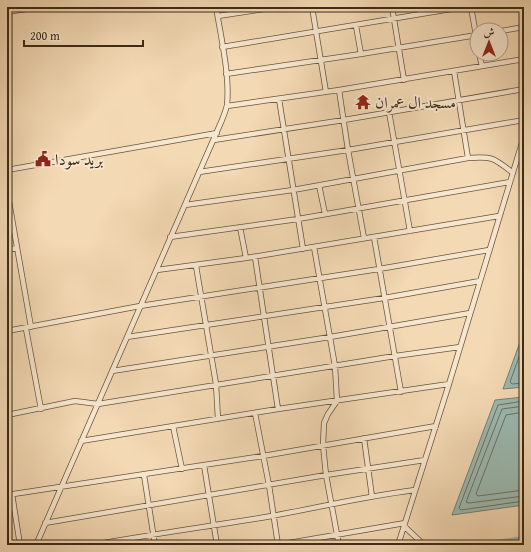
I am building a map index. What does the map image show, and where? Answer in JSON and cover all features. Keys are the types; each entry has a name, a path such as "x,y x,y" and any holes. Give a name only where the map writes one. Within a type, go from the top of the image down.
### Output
{"street":[{"path":"7,12 39,7"},
{"path":"36,545 128,337 170,237 214,140 227,106 226,74 216,7"},
{"path":"218,16 278,7"},
{"path":"312,7 326,92"},
{"path":"392,7 404,80"},
{"path":"222,47 356,26 463,7"},
{"path":"471,7 474,22"},
{"path":"356,26 361,54"},
{"path":"509,30 524,27"},
{"path":"226,74 469,36"},
{"path":"227,106 404,80 524,59"},
{"path":"481,62 482,66"},
{"path":"454,71 468,158"},
{"path":"214,140 284,130 524,89"},
{"path":"339,90 364,238"},
{"path":"279,99 304,249"},
{"path":"389,112 410,231"},
{"path":"199,172 348,150 524,120"},
{"path":"7,170 217,133"},
{"path":"398,545 449,384 524,136"},
{"path":"185,205 294,190 468,158 489,157 495,159 513,173"},
{"path":"170,237 298,219 510,182"},
{"path":"319,185 325,214"},
{"path":"7,190 41,409"},
{"path":"157,270 255,257 499,216"},
{"path":"240,227 246,258"},
{"path":"374,237 401,392"},
{"path":"314,247 335,366 337,401 324,423 323,445 326,475 339,545"},
{"path":"7,250 17,248"},
{"path":"7,331 140,306 379,269 489,250"},
{"path":"255,257 278,409"},
{"path":"196,266 216,384 218,419"},
{"path":"128,337 264,315 384,298 480,281"},
{"path":"112,371 330,337 470,313"},
{"path":"7,415 75,401 98,404 216,384 460,347"},
{"path":"81,441 278,409 449,384"},
{"path":"255,413 269,485 278,545 336,534 405,524"},
{"path":"174,426 182,469"},
{"path":"20,545 9,495 263,456 436,426"},
{"path":"364,438 372,497"},
{"path":"45,523 209,494 425,460"},
{"path":"204,465 217,545"},
{"path":"144,475 155,545"},
{"path":"95,545 153,534 214,526 415,490"},
{"path":"405,524 424,545"}],"water":[{"path":"524,331 524,387 503,389"},
{"path":"524,397 524,505 452,515 495,400"}],"waterway":[{"path":"474,545 524,538"}],"place":[{"name":"مسجد ال عمران","path":"363,102"},
{"name":"بريد سودا","path":"43,159"}]}
